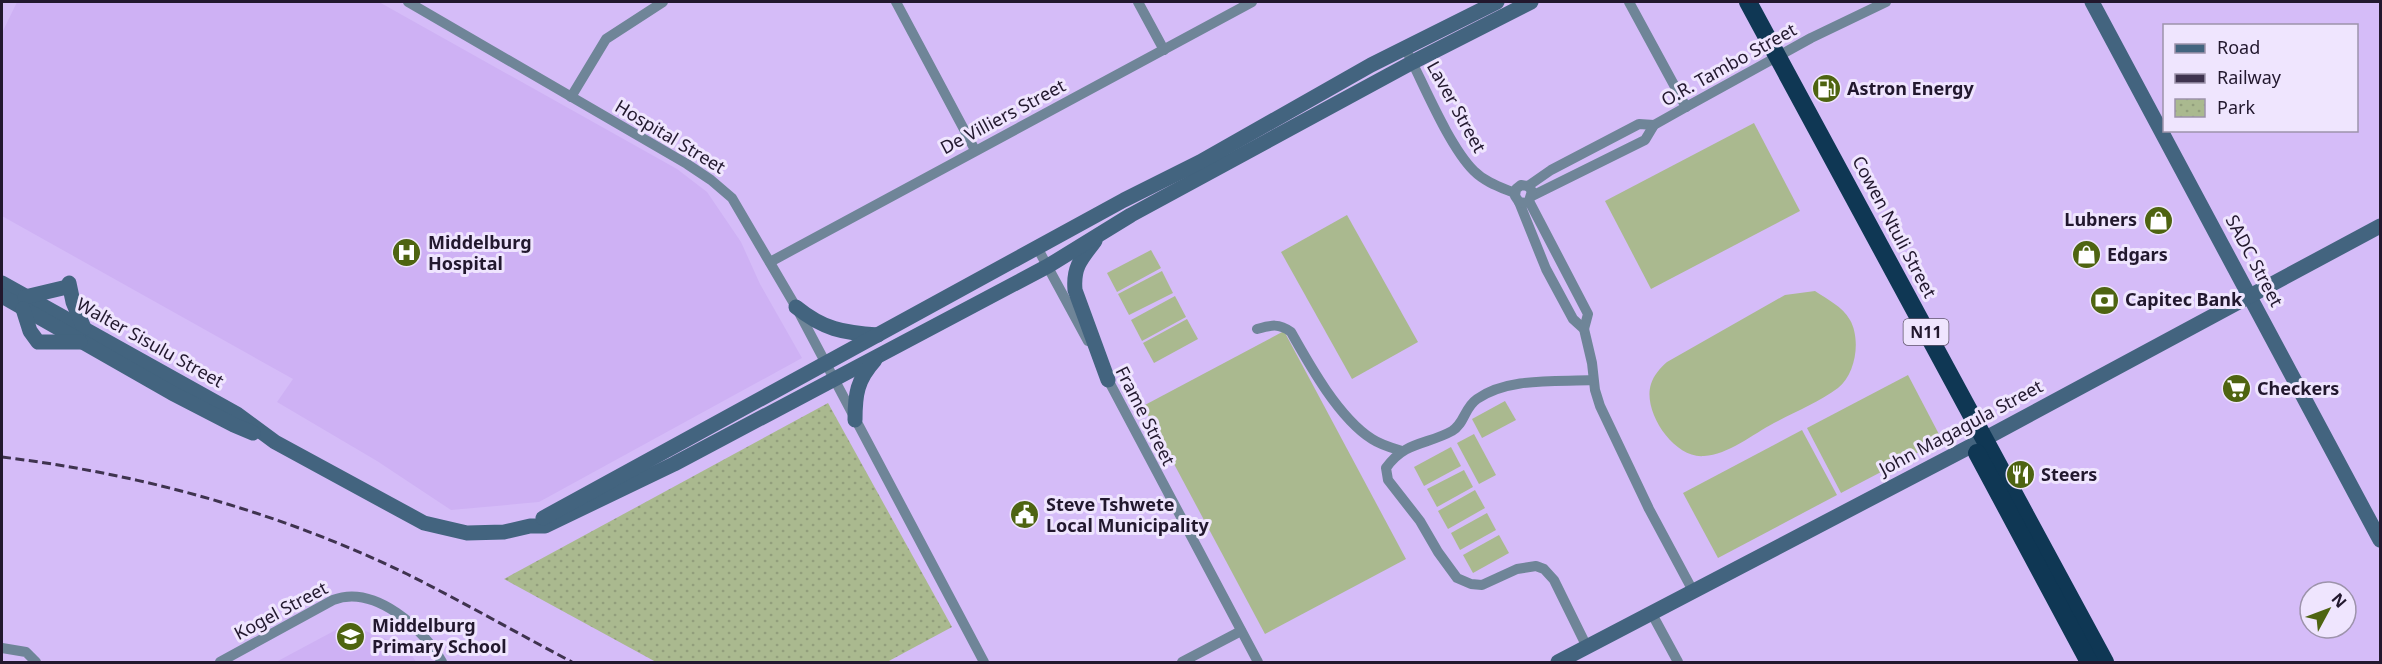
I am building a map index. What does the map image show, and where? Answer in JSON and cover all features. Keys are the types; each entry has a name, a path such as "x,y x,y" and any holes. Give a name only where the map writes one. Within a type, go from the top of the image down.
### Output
{"highway":[{"name":"Cowen Ntuli Street","path":"1736,2 1773,59"},
{"name":"Cowen Ntuli Street","path":"1748,2 1773,59 1978,442 2099,662"}],"main road":[{"path":"530,526 1124,200 1260,137 1409,55 1497,2"},
{"path":"1409,55 1531,2"},
{"name":"SADC Street","path":"2092,2 2380,540"},
{"name":"Walter Sisulu Street","path":"2,296 24,303 237,414 275,442 424,523 467,533 504,532 530,526 545,526 674,464 1048,266 1260,137"},
{"path":"1124,200 1131,215"},
{"name":"John Magagula Street","path":"1558,663 1978,442 2380,226"},
{"path":"1100,234 1078,263 1074,278 1075,290 1108,380"},
{"name":"Walter Sisulu Street","path":"2,283 24,303"},
{"path":"68,285 84,335 38,342 30,332 24,303 68,285"},
{"path":"795,307 824,326 848,333 878,335"},
{"path":"855,420 857,390 863,374 882,354"}],"street":[{"name":"Hospital Street","path":"408,2 687,164 726,191 795,307 984,663"},
{"path":"571,97 606,39 663,2"},
{"path":"896,2 975,150"},
{"path":"1138,2 1164,50"},
{"name":"De Villiers Street","path":"770,262 1252,2"},
{"path":"1629,2 1686,107"},
{"name":"O.R. Tambo Street","path":"1525,196 1586,170 1645,140 1654,125 1773,59 1886,2"},
{"name":"Laver Street","path":"1409,55 1458,150 1473,170 1485,179 1525,196"},
{"name":"O.R. Tambo Street","path":"1525,196 1551,170 1639,124 1654,125"},
{"path":"1578,156 1586,170"},
{"path":"1525,196 1588,314 1584,329 1600,406 1644,498 1693,591"},
{"path":"1525,196 1546,269 1573,320 1584,329"},
{"name":"Frame Street","path":"1038,249 1258,663"},
{"path":"1257,329 1272,325 1283,326 1291,332 1327,392 1357,427 1371,439 1402,451"},
{"path":"1587,647 1554,579 1545,570 1536,566 1517,569 1482,585 1471,584 1457,578 1420,521 1388,480 1386,468 1402,451 1453,430 1461,422 1469,405 1484,395 1508,386 1593,381"},
{"name":"Kogel Street","path":"220,663 323,606 342,597 350,596 373,602 406,619 426,638 442,663"},
{"path":"1652,614 1678,663"},
{"path":"1182,663 1241,631"},
{"path":"2,648 20,650 34,659"}],"shaded area":[{"name":"Middelburg Hospital","path":"17,2 379,2 677,169 707,192 741,242 760,284 802,358 539,502 451,510 377,461 277,402 293,379 2,216 2,33"},
{"name":"Middelburg Primary School","path":"347,624 407,647 416,662 276,662"}],"green space":[{"path":"1754,123 1800,211 1651,289 1605,201"},
{"path":"1347,215 1418,342 1352,379 1281,252"},
{"path":"1151,250 1161,268 1117,292 1107,273"},
{"path":"1162,271 1173,293 1129,315 1118,294"},
{"path":"1815,291 1843,311 1853,328 1855,356 1844,382 1823,398 1722,452 1704,456 1693,455 1672,442 1656,419 1649,395 1652,381 1662,367 1785,295"},
{"path":"1175,296 1186,317 1142,341 1131,320"},
{"path":"1187,319 1198,339 1154,363 1143,343"},
{"path":"1284,331 1406,559 1265,634 1143,406"},
{"path":"1908,375 1942,440 1841,493 1807,428"},
{"path":"1505,401 1516,420 1482,438 1472,419"},
{"path":"828,403 952,627 887,662 656,662 504,579"},
{"path":"1802,430 1837,495 1718,558 1683,493"},
{"path":"1474,434 1496,475 1479,484 1457,443"},
{"path":"1451,447 1461,466 1424,486 1414,467"},
{"path":"1464,470 1473,487 1437,507 1427,489"},
{"path":"1475,490 1485,508 1448,529 1438,511"},
{"path":"1487,513 1496,530 1460,550 1451,533"},
{"path":"1499,535 1509,553 1473,573 1463,555"}],"railway":[{"path":"2,457 54,464 158,485 260,514 359,552 407,574 572,662"}],"place":[{"name":"Astron Energy","path":"1826,89"},
{"name":"Lubners","path":"2158,220"},
{"name":"Middelburg Hospital","path":"407,253"},
{"name":"Edgars","path":"2086,255"},
{"name":"Capitec Bank","path":"2104,300"},
{"name":"Checkers","path":"2236,389"},
{"name":"Steers","path":"2020,475"},
{"name":"Steve Tshwete Local Municipality","path":"1025,515"},
{"name":"Middelburg Primary School","path":"351,636"}]}
